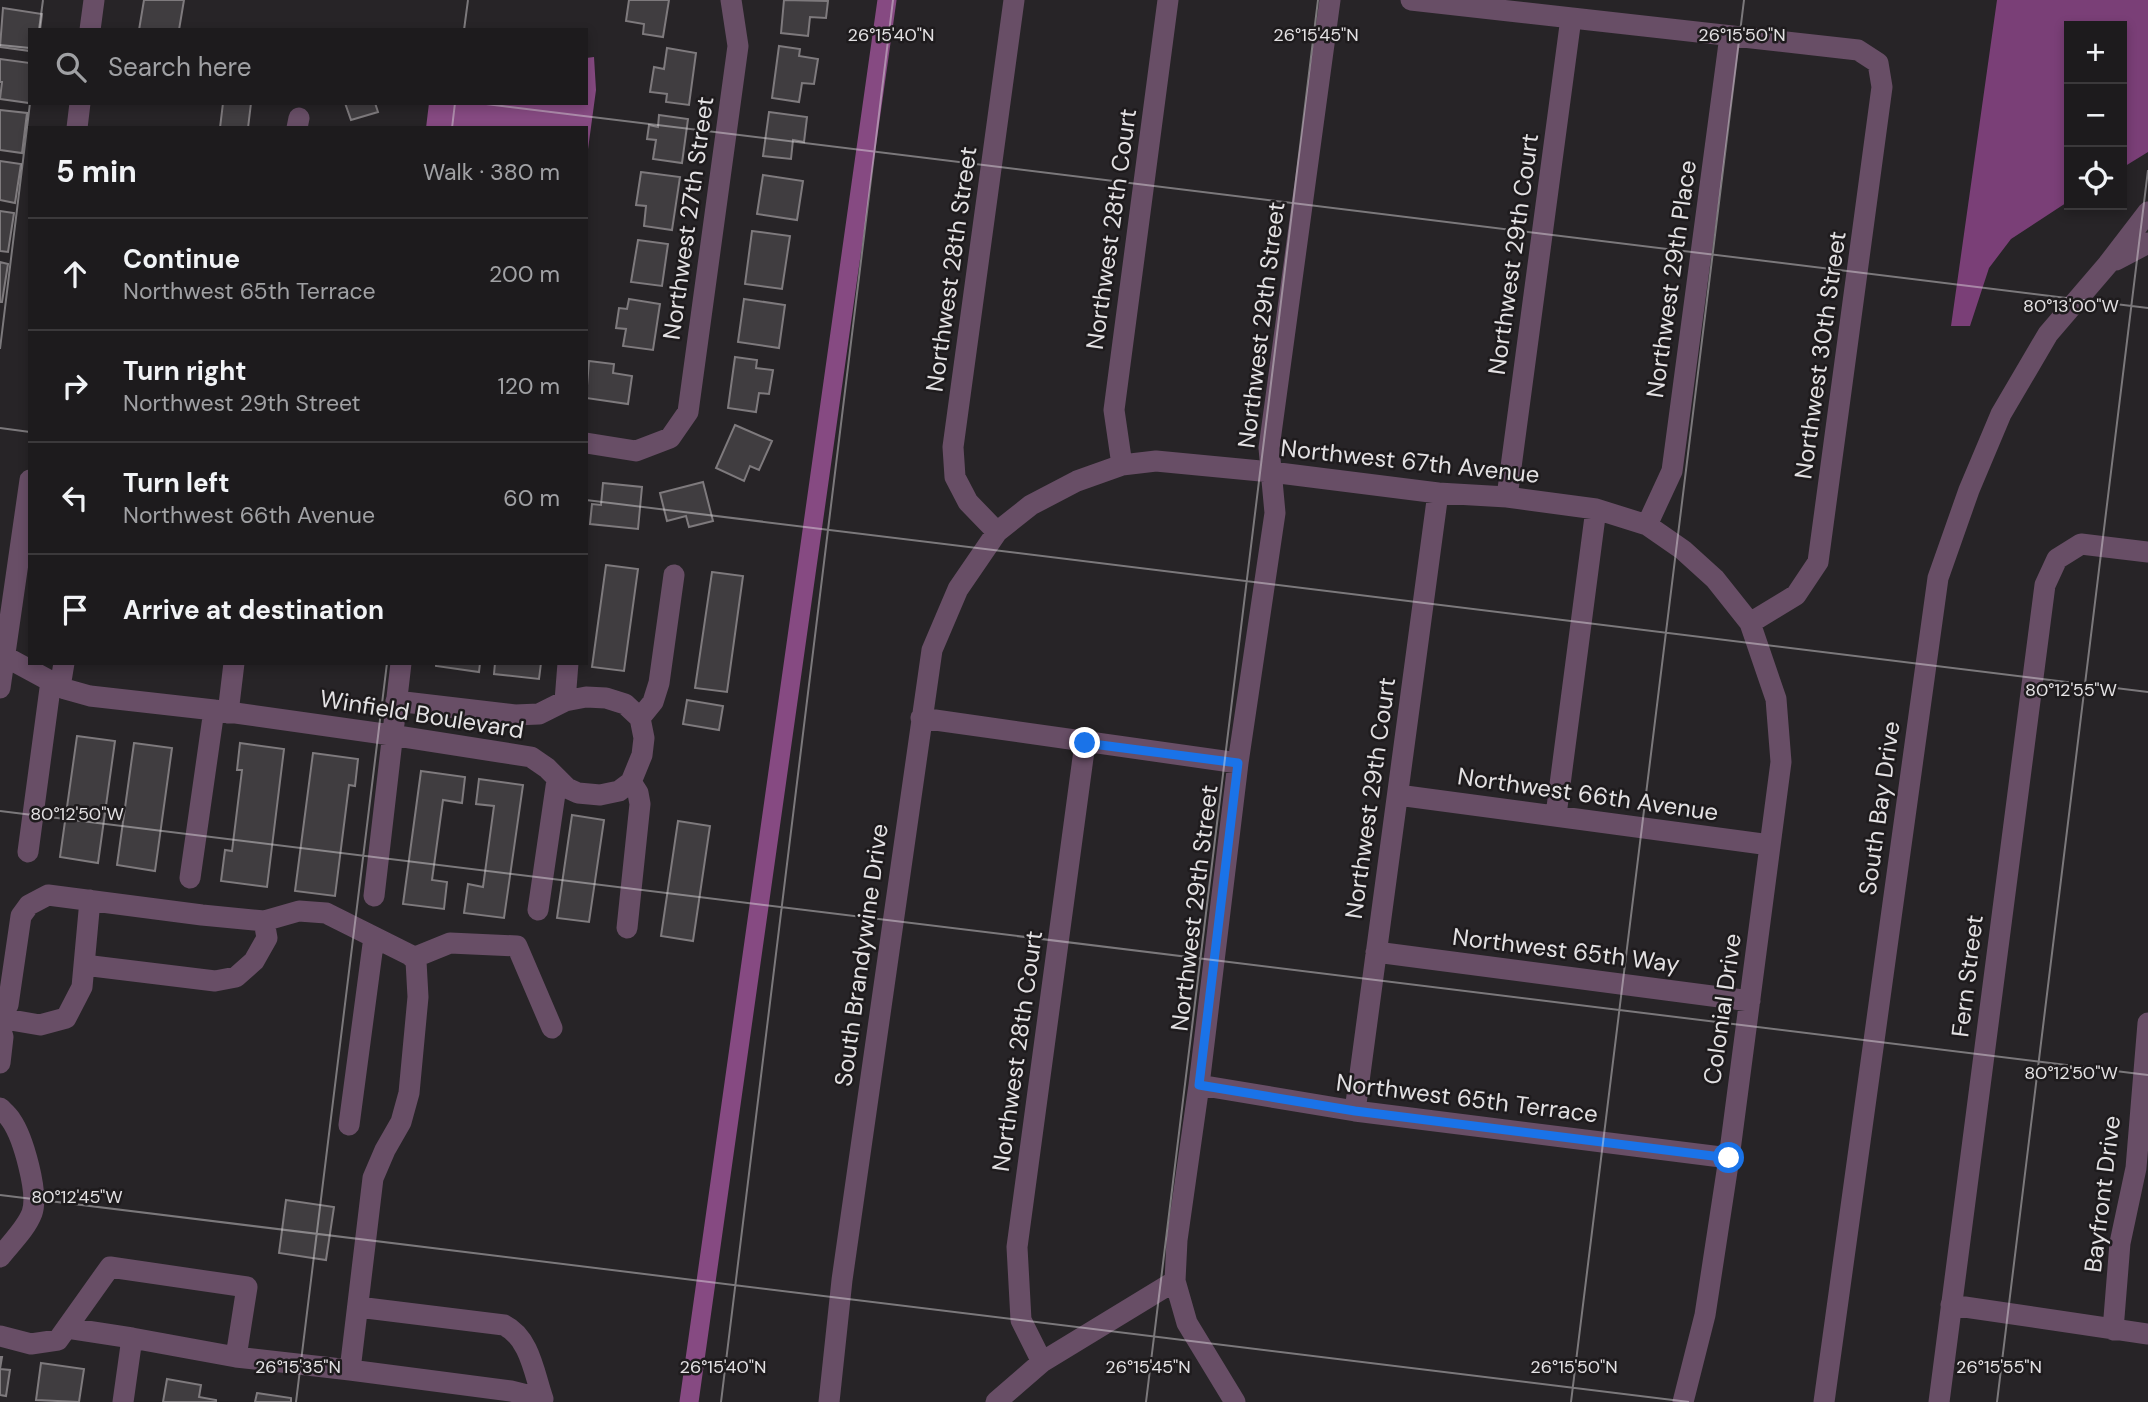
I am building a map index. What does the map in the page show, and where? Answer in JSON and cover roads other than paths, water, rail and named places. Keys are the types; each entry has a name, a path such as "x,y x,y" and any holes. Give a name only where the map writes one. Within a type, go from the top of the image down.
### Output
{"street":[{"path":"90,28 93,0"},
{"name":"Northwest 27th Street","path":"588,443 636,451 670,438 688,412 738,46 731,0"},
{"name":"Northwest 28th Street","path":"997,532 968,502 955,477 953,447 1014,0"},
{"name":"Northwest 28th Court","path":"1122,465 1114,410 1168,0"},
{"name":"Northwest 29th Street","path":"1235,1402 1187,1322 1175,1281 1177,1240 1199,1085 1238,763 1275,513 1269,448 1330,0"},
{"path":"1411,0 1730,36"},
{"name":"Northwest 29th Court","path":"1507,497 1571,18"},
{"name":"Northwest 30th Street","path":"1730,36 1858,50 1878,63 1882,87 1818,562 1797,595 1750,623"},
{"name":"Northwest 29th Place","path":"1647,525 1672,471 1730,36"},
{"path":"77,126 80,105"},
{"name":"South Bay Drive","path":"1824,1402 1938,578 1969,490 2001,414 2048,334 2148,212"},
{"name":"South Bay Drive","path":"2108,264 2148,243"},
{"name":"Northwest 67th Avenue","path":"997,532 1031,505 1077,481 1122,465 1156,461 1438,493 1507,497 1596,509 1647,525 1683,550 1714,579 1750,623"},
{"path":"0,688 2,655 28,492"},
{"name":"Northwest 29th Court","path":"1355,1111 1438,493"},
{"path":"1556,816 1596,509"},
{"name":"South Brandywine Drive","path":"829,1402 842,1280 932,650 958,589 997,532"},
{"name":"Fern Street","path":"1939,1402 2045,585 2057,559 2081,544 2148,552"},
{"path":"627,928 640,804 638,793 631,782 642,755 644,738 640,718 653,702 659,683 674,575"},
{"name":"Colonial Drive","path":"1683,1402 1705,1315 1729,1158 1781,762 1776,699 1750,623"},
{"name":"Winfield Boulevard","path":"2,655 55,684 90,696 391,734 531,757 547,768 567,788 578,793 600,795 619,791 631,782"},
{"path":"28,852 55,684 63,665"},
{"path":"190,878 221,711 233,665"},
{"path":"374,896 401,665"},
{"path":"565,701 568,665"},
{"name":"Winfield Boulevard","path":"396,701 515,715 539,713 565,701 586,697 606,698 625,704 640,718"},
{"path":"921,718 1238,763"},
{"name":"Northwest 28th Court","path":"1042,1362 1021,1320 1017,1247 1085,743"},
{"path":"538,910 557,780"},
{"name":"Northwest 66th Avenue","path":"1398,795 1770,845"},
{"path":"90,901 82,987 66,1018 40,1025 0,1016 8,1006 21,916 29,905 48,895 264,921 299,911 326,913 410,955 416,961 418,997 409,1093 401,1122 373,1178 350,1370"},
{"path":"84,965 215,981 236,977 254,961 267,938 264,921"},
{"path":"349,1125 374,937"},
{"path":"413,958 450,943 517,946 552,1028"},
{"name":"Northwest 65th Way","path":"1376,952 1750,1001"},
{"name":"Bayfront Drive","path":"2113,1330 2120,1243 2136,1168 2148,1023"},
{"path":"0,1027 3,1037 0,1063"},
{"name":"Northwest 65th Terrace","path":"1199,1085 1355,1111 1729,1158"},
{"path":"0,1108 12,1121 20,1139 34,1187 35,1201 28,1222 0,1257"},
{"path":"0,1336 31,1344 58,1340 110,1267 247,1287 236,1357"},
{"path":"996,1402 1042,1362 1175,1281"},
{"path":"1951,1305 2148,1334"},
{"path":"67,1328 236,1357 511,1391 543,1399 523,1341 504,1325 358,1307"},
{"path":"123,1402 132,1338"}],"waterway":[{"path":"689,1402 887,0"}]}
